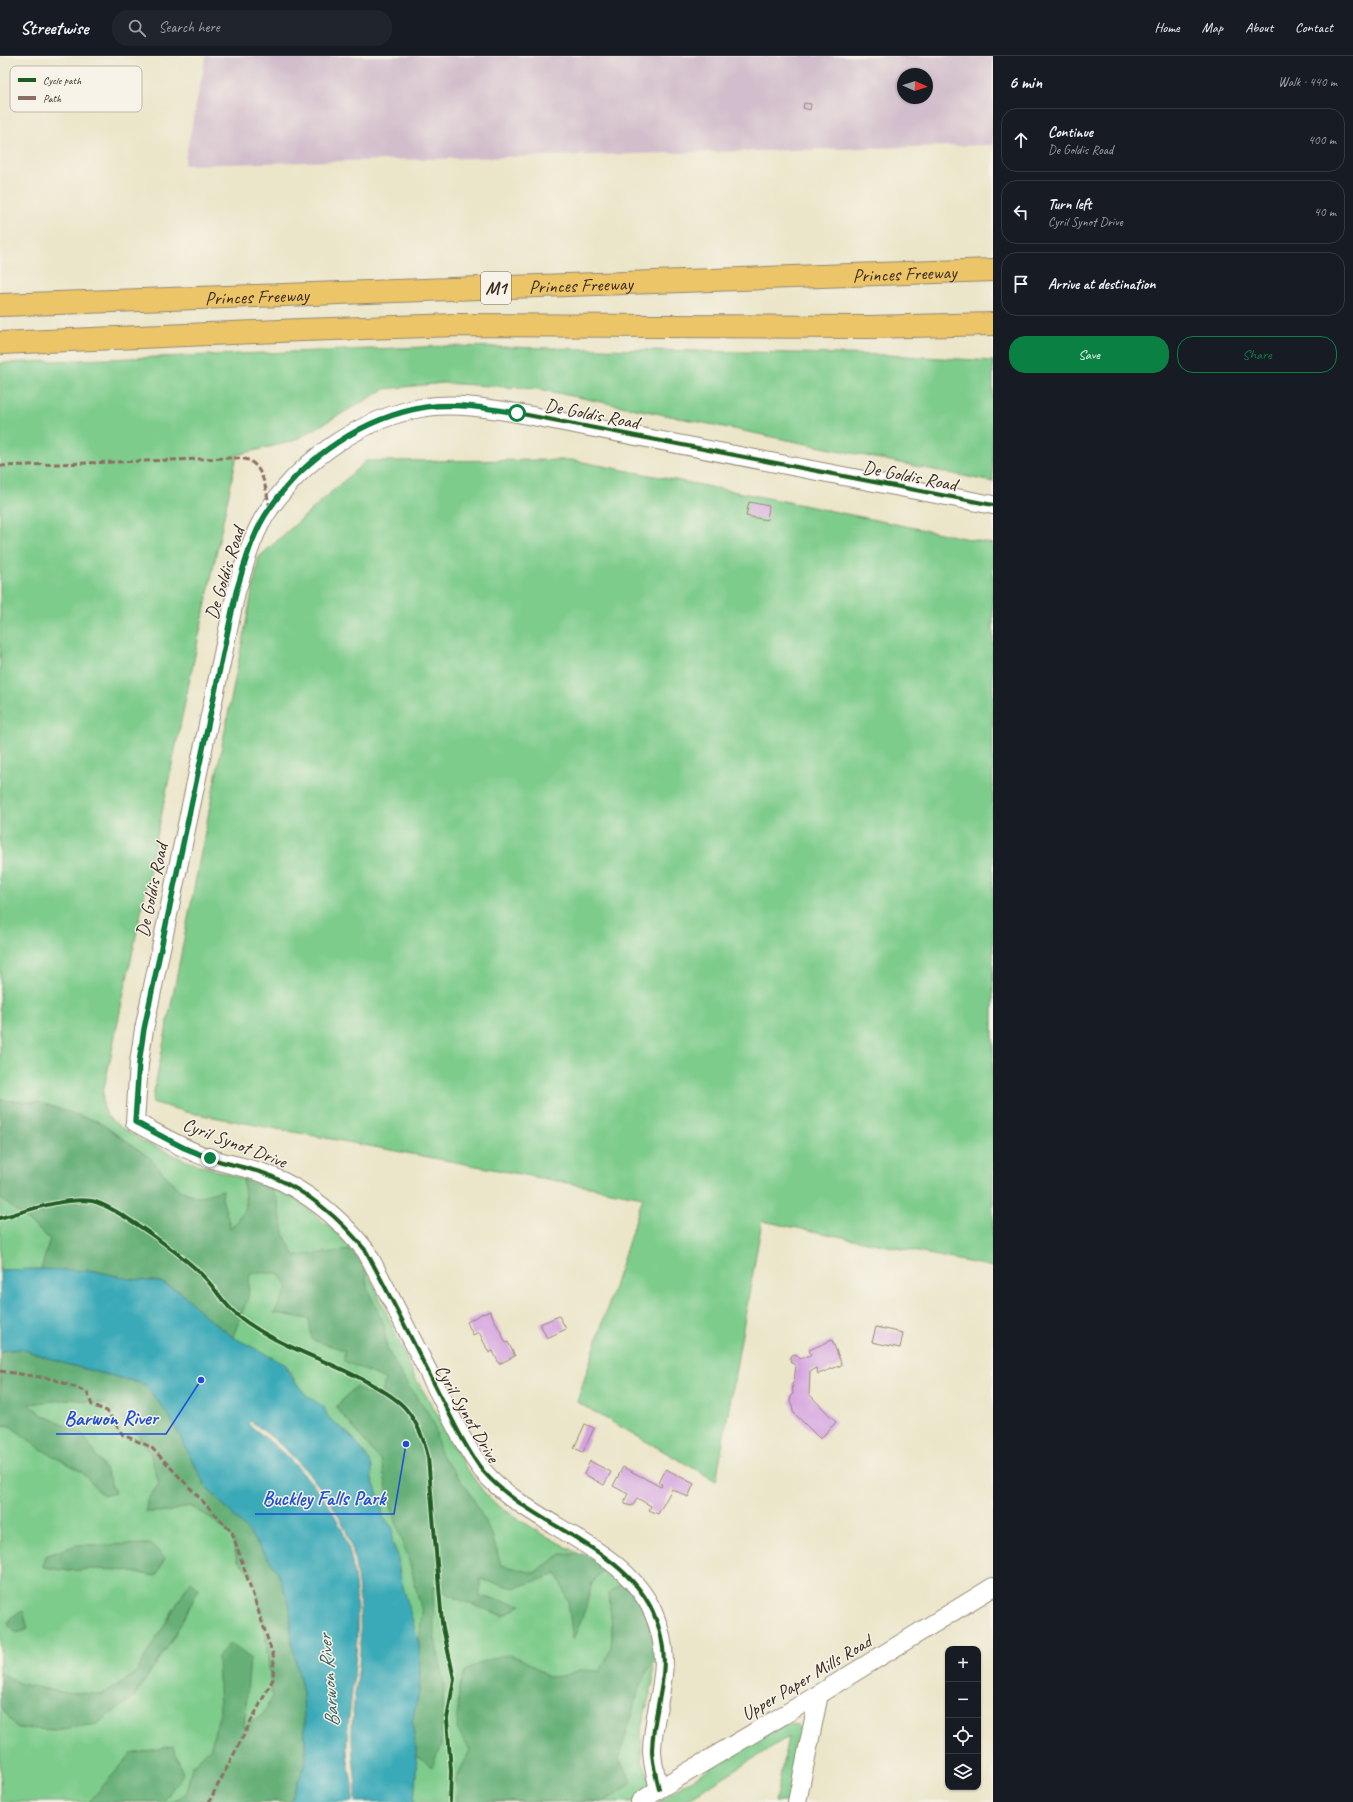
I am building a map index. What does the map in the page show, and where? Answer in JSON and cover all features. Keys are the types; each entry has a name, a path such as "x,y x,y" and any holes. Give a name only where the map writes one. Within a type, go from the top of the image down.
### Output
{"highway":[{"name":"Princes Freeway","path":"0,305 992,270"},
{"path":"969,324 993,329"},
{"name":"Princes Freeway","path":"0,343 457,325 868,327 993,324"}],"street":[{"name":"De Goldis Road","path":"135,1122 139,1063 144,1029 236,592 250,545 270,508 294,479 322,453 352,433 388,417 427,407 475,406 562,421 993,505"},
{"name":"Cyril Synot Drive","path":"135,1122 184,1148 210,1158 270,1176 301,1190 323,1206 348,1228 366,1251 451,1417 483,1470 508,1494 603,1556 630,1578 645,1595 661,1634 665,1661 663,1684 652,1750 654,1772 659,1789"},
{"name":"Upper Paper Mills Road","path":"640,1802 659,1789 819,1694 993,1587"},
{"path":"797,1802 819,1694"}],"shaded area":[{"path":"206,56 993,56 993,145 184,165"}],"green space":[{"path":"451,346 888,355 993,361 993,482 538,389 443,383 385,389 293,441 237,455 103,1093 103,1105 107,1116 119,1126 141,1140 187,1161 269,1187 300,1202 336,1232 361,1262 374,1285 414,1376 441,1420 465,1466 483,1491 497,1505 539,1532 590,1560 622,1585 654,1652 653,1682 641,1728 642,1761 655,1789 636,1802 414,1802 417,1756 398,1556 383,1517 381,1503 372,1479 328,1417 298,1386 286,1365 233,1337 95,1271 41,1269 0,1270 0,363"},
{"path":"572,460 993,544 993,1267 762,1221 716,1481 577,1402 643,1197 186,1112 152,1102 259,557 366,461"},
{"path":"0,1100 38,1102 99,1122 150,1158 179,1190 198,1197 223,1190 222,1198 231,1229 246,1207 243,1179 269,1187 277,1200 285,1237 295,1256 352,1250 366,1270 367,1288 384,1325 387,1349 405,1381 433,1420 441,1455 469,1491 492,1535 501,1565 534,1573 561,1554 586,1554 605,1568 592,1583 585,1610 573,1640 568,1601 557,1574 514,1588 480,1579 480,1596 521,1605 504,1616 462,1601 433,1587 434,1633 444,1684 441,1745 432,1767 417,1756 412,1722 419,1691 419,1644 422,1612 409,1561 390,1503 381,1461 336,1407 355,1387 381,1401 385,1379 344,1361 344,1350 312,1340 309,1319 274,1313 288,1288 279,1273 250,1273 248,1297 233,1337 204,1315 181,1292 160,1282 130,1279 95,1271 41,1269 50,1239 0,1198"},
{"path":"21,1349 66,1364 144,1384 168,1414 205,1485 247,1530 278,1572 290,1607 292,1645 303,1693 306,1762 290,1802 172,1802 186,1792 192,1766 210,1749 220,1712 218,1657 230,1643 250,1658 244,1728 263,1714 272,1696 265,1631 253,1575 237,1560 232,1537 215,1520 190,1506 167,1512 146,1512 147,1500 159,1484 150,1452 129,1424 105,1404 72,1399 28,1404 43,1415 82,1433 105,1469 115,1493 103,1496 82,1472 41,1449 10,1426 0,1425 0,1351"},
{"path":"0,1351 105,1375 278,1572 290,1802 0,1802"},
{"path":"151,1544 165,1558 156,1576 119,1570 90,1569 68,1571 43,1567 45,1556 76,1545"},
{"path":"625,1581 646,1608 658,1659 648,1669 638,1692 619,1759 632,1783 604,1802 457,1802 456,1779 470,1750 457,1729 459,1688 466,1670 490,1659 508,1655 527,1662 548,1677 564,1676 579,1670 600,1671 611,1649 612,1632 609,1593"},
{"path":"190,1582 199,1589 174,1637 134,1697 97,1724 55,1730 17,1728 0,1706 0,1672 21,1684 61,1692 103,1694 135,1674"},
{"path":"23,1611 28,1629 16,1633 8,1625 11,1617"},
{"path":"787,1723 797,1725 806,1736 795,1802 775,1802 788,1737 683,1802 657,1802 763,1734"},
{"path":"173,1746 183,1774 163,1802 89,1802 131,1754"}],"water":[{"path":"41,1269 95,1271 130,1279 160,1282 181,1292 204,1315 233,1337 286,1365 290,1375 306,1395 324,1407 328,1417 352,1437 363,1451 372,1466 372,1479 381,1503 383,1517 393,1528 392,1543 398,1556 398,1568 419,1644 419,1691 412,1722 417,1756 414,1802 356,1802 352,1730 360,1651 360,1612 358,1587 355,1561 346,1531 337,1513 325,1495 312,1477 281,1445 250,1421 248,1424 278,1448 307,1478 321,1494 332,1511 342,1528 348,1546 356,1591 357,1637 347,1742 353,1802 290,1802 306,1762 303,1693 292,1645 290,1607 278,1572 247,1530 205,1485 168,1414 144,1384 66,1364 21,1349 0,1351 0,1270"}],"building":[{"path":"804,103 811,104 810,110 803,108"},
{"path":"749,502 769,506 767,520 746,516"},
{"path":"490,1311 506,1343 508,1342 515,1356 499,1364 493,1351 489,1353 479,1332 473,1335 467,1322 483,1313"},
{"path":"559,1316 566,1329 547,1338 540,1324"},
{"path":"876,1327 903,1333 900,1348 872,1342"},
{"path":"832,1340 842,1365 818,1374 816,1368 810,1371 809,1394 836,1422 820,1439 793,1412 792,1404 790,1402 791,1395 793,1394 792,1384 794,1382 796,1365 791,1363 790,1358 792,1355 796,1354 800,1359 811,1355 809,1350"},
{"path":"585,1424 594,1428 583,1452 574,1448"},
{"path":"590,1461 611,1472 604,1485 584,1474"},
{"path":"623,1467 661,1487 662,1484 659,1483 666,1469 694,1484 688,1497 672,1489 658,1514 649,1510 651,1506 637,1498 631,1506 625,1504 628,1494 613,1486"}],"marked path":[{"path":"0,466 229,458 245,459 251,462 260,472 270,508"},
{"path":"0,1371 53,1379 87,1392 92,1405 107,1411 123,1435 151,1447 232,1532 274,1658 273,1679 209,1802"}],"cycle path":[{"path":"659,1789 653,1765 652,1750 664,1666 663,1649 660,1632 653,1612 639,1589 620,1569 598,1552 502,1490 483,1471 460,1435 395,1305 366,1251 335,1217 299,1190 271,1176 199,1154 171,1142 135,1122 139,1063 144,1029 236,592 258,528 284,489 300,472 318,456 359,430 380,420 403,412 426,407 461,406 517,413 993,505"},
{"path":"0,1218 46,1205 70,1201 92,1201 103,1205 117,1212 151,1234 184,1259 206,1279 232,1311 252,1326 285,1344 375,1386 398,1401 414,1419 425,1444 428,1457 442,1623 454,1679 447,1719 451,1771 450,1802"}],"place":[{"name":"Barwon River","path":"201,1380"},
{"name":"Buckley Falls Park","path":"406,1444"}],"route":[{"path":"210,1158 184,1148 135,1122 139,1063 144,1029 236,592 250,545 270,508 294,479 322,453 352,433 388,417 427,407 475,406 517,413"}]}
